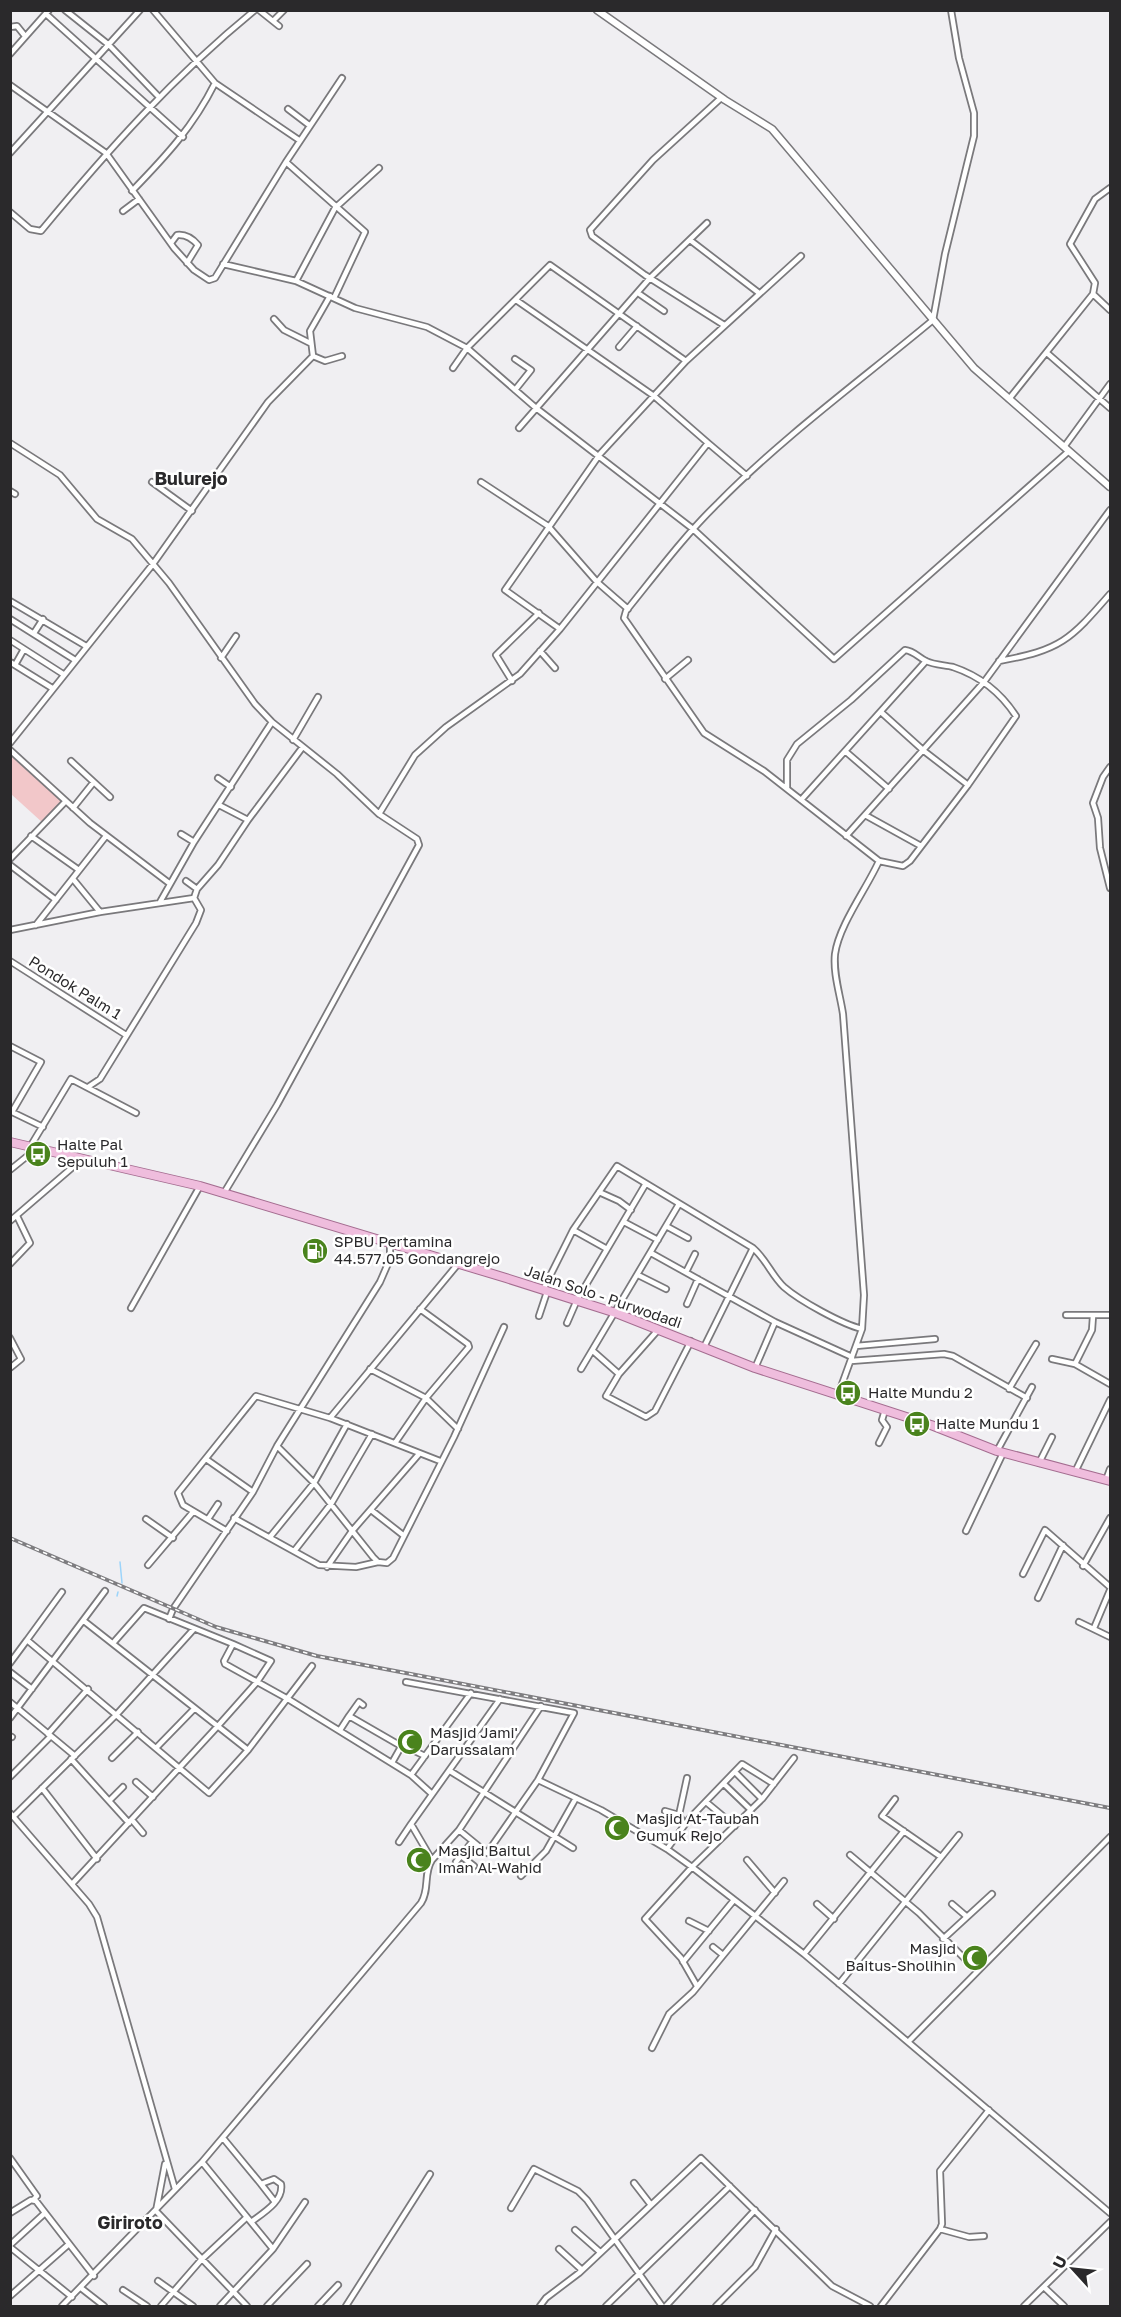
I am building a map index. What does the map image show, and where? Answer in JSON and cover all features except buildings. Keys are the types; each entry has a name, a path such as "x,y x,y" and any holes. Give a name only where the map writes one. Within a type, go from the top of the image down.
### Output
{"main road":[{"name":"Jalan Solo - Purwodadi","path":"10,1142 81,1160 139,1170 200,1186 578,1300 691,1341 754,1368 885,1410 1000,1452 1108,1481"}],"street":[{"path":"38,10 46,14 183,136"},
{"path":"65,10 109,45 158,96"},
{"path":"11,150 140,10"},
{"path":"153,10 215,83 298,140"},
{"path":"10,212 30,229 41,231 106,153 158,96 195,60 257,10 279,26"},
{"path":"273,21 284,10"},
{"path":"597,10 721,98 763,122 779,135 820,188 846,214 901,284 974,368 1110,487"},
{"path":"787,788 787,760 797,744 860,692 900,653 910,651 926,661 956,668 984,681 999,694 1016,716 969,785 903,866 879,861 787,788 704,733 624,618 628,609 693,529 747,476 933,320 945,254 974,136 974,113 959,58 951,10"},
{"path":"10,54 46,14"},
{"path":"10,27 17,26 25,36"},
{"path":"10,85 106,153 187,263 211,280 298,140 342,78"},
{"path":"132,191 183,136 199,115 215,83"},
{"path":"721,98 653,160 591,226 592,236 650,278 724,325"},
{"path":"288,109 309,125"},
{"path":"286,162 365,232 332,297 310,331 313,356"},
{"path":"296,281 335,207 379,168"},
{"path":"1009,400 1093,294 1095,283 1070,245 1095,199 1110,188"},
{"path":"123,211 139,199"},
{"path":"519,428 650,278 707,223"},
{"path":"171,243 177,235 181,234 189,237 198,245 187,263"},
{"path":"690,240 759,293"},
{"path":"560,629 505,590 600,454 686,361 801,256"},
{"path":"223,264 296,281 366,312 427,327 468,348 536,408 600,454 693,529 811,639 835,658 1067,449 1110,384"},
{"path":"453,368 468,348 551,265 686,361"},
{"path":"638,293 664,311"},
{"path":"1093,294 1110,310"},
{"path":"516,300 654,396 747,476"},
{"path":"274,320 284,330 310,343"},
{"path":"619,347 637,326"},
{"path":"1047,353 1110,408"},
{"path":"313,356 326,361 342,356"},
{"path":"10,743 153,564 268,402 313,356"},
{"path":"515,358 531,370 515,390"},
{"path":"10,442 60,475 97,519 132,538 242,688 272,722 337,774 379,813 417,840 419,845 277,1105 224,1193"},
{"path":"379,813 404,768 421,748 512,681 560,629 708,443"},
{"path":"152,482 192,511"},
{"path":"482,482 548,526 597,582 628,609"},
{"path":"846,836 984,681 1110,510"},
{"path":"999,661 1030,655 1061,645 1086,622 1110,594"},
{"path":"10,601 86,646"},
{"path":"512,681 496,656 539,613"},
{"path":"10,619 75,660"},
{"path":"34,633 43,619"},
{"path":"221,658 236,636"},
{"path":"10,640 63,674"},
{"path":"24,649 13,664 52,688"},
{"path":"540,651 555,668"},
{"path":"665,679 688,660"},
{"path":"801,800 882,713 926,661"},
{"path":"293,740 318,697"},
{"path":"882,713 924,751 969,785"},
{"path":"160,902 194,842 272,722"},
{"path":"87,1087 100,1079 201,912 194,898 197,889 218,865 248,820 302,748"},
{"path":"10,750 106,836 169,883"},
{"path":"845,751 889,789"},
{"path":"71,761 110,797"},
{"path":"1110,767 1102,777 1093,803 1098,818 1099,841 1110,888"},
{"path":"218,778 231,787"},
{"path":"73,808 93,783"},
{"path":"10,859 66,802"},
{"path":"219,805 248,820"},
{"path":"865,815 921,846"},
{"path":"181,834 194,842"},
{"path":"31,836 79,870"},
{"path":"36,925 106,836"},
{"path":"838,1395 862,1329 864,1294 842,1012 835,955 841,934 879,861"},
{"path":"10,865 56,900"},
{"path":"73,879 100,912"},
{"path":"186,880 197,889"},
{"path":"10,930 100,912 194,898"},
{"name":"Pondok Palm 1","path":"10,961 126,1035"},
{"path":"10,1046 42,1063 11,1111 43,1127"},
{"path":"10,1170 33,1148 68,1081 74,1080 136,1113"},
{"path":"10,1221 81,1160"},
{"path":"539,1316 545,1291 573,1230 616,1166 753,1248 767,1262 785,1288 827,1314 862,1329"},
{"path":"567,1323 645,1185"},
{"path":"130,1308 200,1186"},
{"path":"599,1192 620,1201 631,1210"},
{"path":"581,1369 679,1204"},
{"path":"11,1261 30,1243 17,1216"},
{"path":"624,1222 658,1240"},
{"path":"666,1226 688,1238"},
{"path":"573,1230 607,1249"},
{"path":"170,1619 173,1609 253,1492 277,1446 302,1410 384,1275 390,1259 390,1243"},
{"path":"704,1347 753,1248"},
{"path":"651,1253 775,1322 852,1359 944,1354 962,1359 983,1375 1027,1398"},
{"path":"686,1272 695,1254"},
{"path":"330,1418 458,1264"},
{"path":"638,1275 666,1289"},
{"path":"687,1304 698,1279"},
{"path":"395,1443 426,1398 469,1346 420,1309"},
{"path":"1066,1314 1110,1315"},
{"path":"1075,1364 1092,1330 1093,1316"},
{"path":"754,1368 775,1322"},
{"path":"234,1518 295,1550 313,1563 327,1567 357,1567 390,1561 458,1429 504,1327"},
{"path":"659,1329 619,1374 608,1391 607,1397 646,1417 652,1415 691,1341"},
{"path":"10,1338 21,1359 10,1368"},
{"path":"856,1346 935,1339"},
{"path":"1009,1389 1036,1344"},
{"path":"593,1351 619,1374"},
{"path":"1052,1359 1075,1364 1110,1383"},
{"path":"370,1369 426,1398 458,1429"},
{"path":"966,1531 1000,1452 1032,1387"},
{"path":"227,1531 180,1503 178,1493 254,1398 261,1397 330,1418 440,1461"},
{"path":"1075,1472 1110,1400"},
{"path":"879,1443 887,1427 882,1420 885,1410"},
{"path":"270,1537 314,1483 347,1424"},
{"path":"295,1550 331,1504 372,1434"},
{"path":"1039,1463 1052,1437"},
{"path":"277,1446 314,1483 378,1562"},
{"path":"327,1567 352,1531 419,1454"},
{"path":"206,1459 253,1492"},
{"path":"1108,1481 1110,1469"},
{"path":"208,1519 218,1504"},
{"path":"370,1510 403,1535"},
{"path":"148,1565 194,1512"},
{"path":"1083,1566 1110,1518"},
{"path":"146,1519 173,1538"},
{"path":"1023,1574 1044,1530 1110,1588 1094,1628"},
{"path":"1038,1598 1063,1545"},
{"path":"10,1718 105,1591"},
{"path":"10,1663 62,1592"},
{"path":"72,1884 98,1859 257,1682 271,1660 144,1608 114,1642"},
{"path":"84,1621 114,1642 248,1750"},
{"path":"1079,1622 1110,1636"},
{"path":"10,1823 14,1816 117,1714 193,1630"},
{"path":"27,1640 88,1689 178,1769 211,1792 248,1750 312,1666"},
{"path":"232,1644 224,1663 393,1761 432,1794"},
{"path":"10,1672 32,1689"},
{"path":"406,1682 574,1714 538,1780 486,1853 472,1842 461,1828"},
{"path":"10,1777 50,1735 88,1689"},
{"path":"411,1775 471,1694"},
{"path":"399,1842 500,1699"},
{"path":"10,1702 50,1735 73,1758 109,1801 143,1833"},
{"path":"339,1730 359,1702 363,1705"},
{"path":"62,2307 202,2162 421,1903 426,1894 427,1871 432,1860 461,1828 541,1706"},
{"path":"156,1748 194,1708"},
{"path":"349,1716 400,1746 404,1745 424,1756"},
{"path":"112,1758 138,1732"},
{"path":"393,1761 400,1746"},
{"path":"697,1986 683,1962 645,1919 692,1867 762,1799 794,1758"},
{"path":"667,1849 684,1824 743,1764 774,1784"},
{"path":"450,1771 573,1848"},
{"path":"735,1772 762,1799"},
{"path":"684,1824 679,1815 687,1778"},
{"path":"538,1780 576,1798 667,1849 692,1867 804,1954 1110,2213"},
{"path":"136,1782 153,1797"},
{"path":"724,1784 751,1810"},
{"path":"109,1801 123,1787"},
{"path":"42,1788 98,1859"},
{"path":"521,1876 544,1853 555,1838 576,1798"},
{"path":"895,1799 882,1816 941,1857"},
{"path":"706,1802 735,1826"},
{"path":"665,1811 679,1815"},
{"path":"14,1816 93,1910 113,1968 175,2189"},
{"path":"411,1824 432,1860"},
{"path":"804,1954 904,1832"},
{"path":"839,1984 959,1835"},
{"path":"908,2042 1110,1837"},
{"path":"456,1862 472,1842"},
{"path":"461,1856 474,1866"},
{"path":"850,1856 905,1903 977,1971"},
{"path":"747,1860 775,1893"},
{"path":"652,2048 669,2014 697,1986 784,1881"},
{"path":"943,1939 992,1894"},
{"path":"683,1962 734,1900"},
{"path":"817,1904 834,1919"},
{"path":"952,1904 966,1916"},
{"path":"690,1921 709,1931"},
{"path":"713,1947 723,1955"},
{"path":"881,2307 940,2229 942,2223 941,2169 989,2110"},
{"path":"223,2138 275,2202"},
{"path":"10,2157 37,2196 10,2213"},
{"path":"540,2307 546,2298 582,2270 613,2238 701,2158 837,2290 870,2307"},
{"path":"156,2211 166,2162"},
{"path":"202,2162 273,2250"},
{"path":"511,2208 534,2169 578,2191 597,2211 639,2276 664,2307 755,2210"},
{"path":"346,2307 430,2174"},
{"path":"251,2222 280,2195 281,2184 274,2179 261,2184"},
{"path":"634,2183 651,2205"},
{"path":"606,2307 730,2186"},
{"path":"33,2200 94,2276"},
{"path":"220,2307 273,2250 305,2202"},
{"path":"156,2211 247,2307"},
{"path":"45,2213 10,2246 72,2297"},
{"path":"161,2307 201,2260 247,2217"},
{"path":"1024,2307 1110,2222"},
{"path":"716,2307 755,2267 776,2229"},
{"path":"940,2229 969,2237 984,2236"},
{"path":"575,2230 600,2252"},
{"path":"10,2296 69,2244"},
{"path":"559,2249 582,2270"},
{"path":"267,2307 307,2264"},
{"path":"158,2281 193,2307"},
{"path":"318,2307 338,2285"},
{"path":"81,2288 104,2307"},
{"path":"1045,2288 1064,2307"},
{"path":"123,2290 147,2307"}],"shaded area":[{"path":"10,754 62,802 43,823 11,794"}],"waterway":[{"path":"120,1562 122,1583"},
{"path":"117,1596 118,1592"}],"railway":[{"path":"10,1538 216,1627 317,1656 1110,1808"}],"place":[{"name":"Halte Pal Sepuluh 1","path":"38,1154"},
{"name":"SPBU Pertamina 44.577.05 Gondangrejo","path":"315,1251"},
{"name":"Halte Mundu 2","path":"848,1393"},
{"name":"Halte Mundu 1","path":"917,1424"},
{"name":"Masjid Jami' Darussalam","path":"410,1742"},
{"name":"Masjid At-Taubah Gumuk Rejo","path":"617,1828"},
{"name":"Masjid Baitul Iman Al-Wahid","path":"419,1860"},
{"name":"Masjid Baitus-Sholihin","path":"975,1958"}],"district":[{"name":"Bulurejo","path":"191,479"},
{"name":"Giriroto","path":"130,2223"}]}
